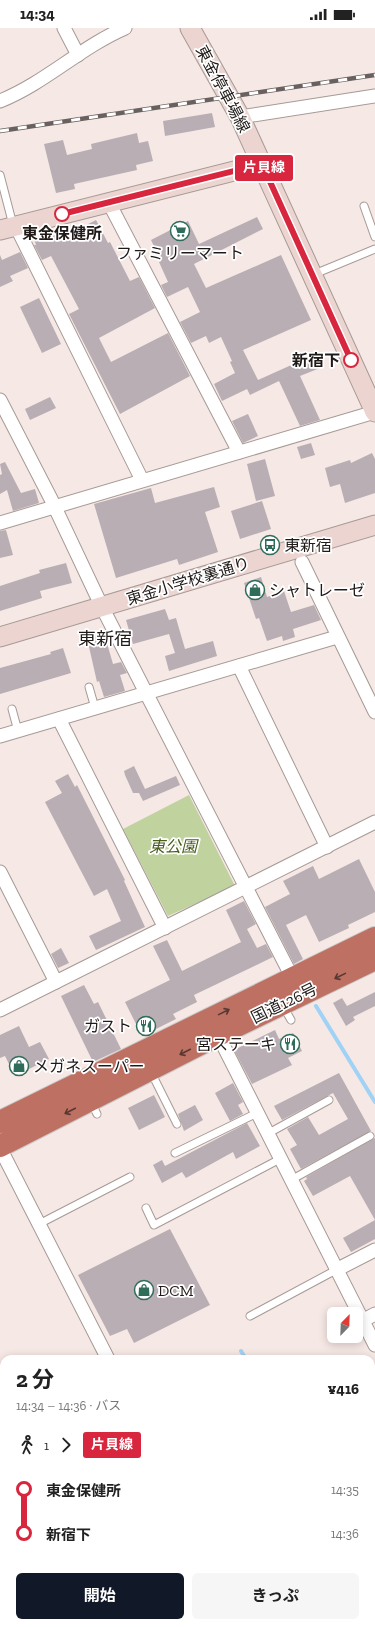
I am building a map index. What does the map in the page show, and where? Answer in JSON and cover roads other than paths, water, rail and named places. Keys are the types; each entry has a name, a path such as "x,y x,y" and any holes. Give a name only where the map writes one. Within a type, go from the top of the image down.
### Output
{"highway":[{"name":"国道126号","path":"0,1122 375,938"},
{"name":"国道126号","path":"0,1147 94,1107 150,1070 218,1036 286,1012 375,959"}],"street":[{"path":"64,28 78,55"},
{"path":"1,98 32,84 110,35 125,28"},
{"name":"東金停車場線","path":"190,28 240,117 374,407"},
{"path":"240,117 375,96"},
{"path":"142,480 10,228 262,164"},
{"path":"108,202 239,452"},
{"path":"0,400 55,506 102,607 148,693 293,979"},
{"path":"0,523 239,452 374,407"},
{"name":"東金小学校裏通り","path":"0,637 375,525"},
{"path":"302,562 337,637 375,712"},
{"path":"0,736 337,637"},
{"path":"239,666 327,847"},
{"path":"59,719 165,928"},
{"path":"0,1010 375,822"},
{"path":"1,878 56,982"},
{"path":"218,1036 355,1307"},
{"path":"0,1147 106,1355"},
{"path":"336,1270 375,1250"},
{"path":"363,1320 375,1314"},
{"path":"363,1323 375,1345"}],"lane":[{"path":"0,175 10,228"},
{"path":"364,206 375,237"},
{"path":"312,275 375,249"},
{"path":"88,687 95,708"},
{"path":"12,709 18,731"},
{"path":"150,1070 176,1124"},
{"path":"267,1134 329,1100"},
{"path":"175,1153 257,1113"},
{"path":"291,1180 370,1136"},
{"path":"146,1208 154,1225 280,1159"},
{"path":"39,1224 130,1177"},
{"path":"250,1316 336,1270"}],"waterway":[{"path":"316,1006 375,1102"},
{"path":"241,1351 244,1355"}],"railway":[{"path":"0,131 375,75"}],"place":[{"name":"東金保健所","path":"62,214"},
{"name":"ファミリーマート","path":"180,231"},
{"name":"新宿下","path":"351,360"},
{"name":"東新宿","path":"270,545"},
{"name":"シャトレーゼ","path":"255,590"},
{"name":"ガスト","path":"146,1026"},
{"name":"宮ステーキ","path":"290,1044"},
{"name":"メガネスーパー","path":"19,1066"},
{"name":"DCM","path":"144,1290"}],"district":[{"name":"東新宿","path":"105,639"}],"park label":[{"name":"東公園","path":"173,846"}]}
